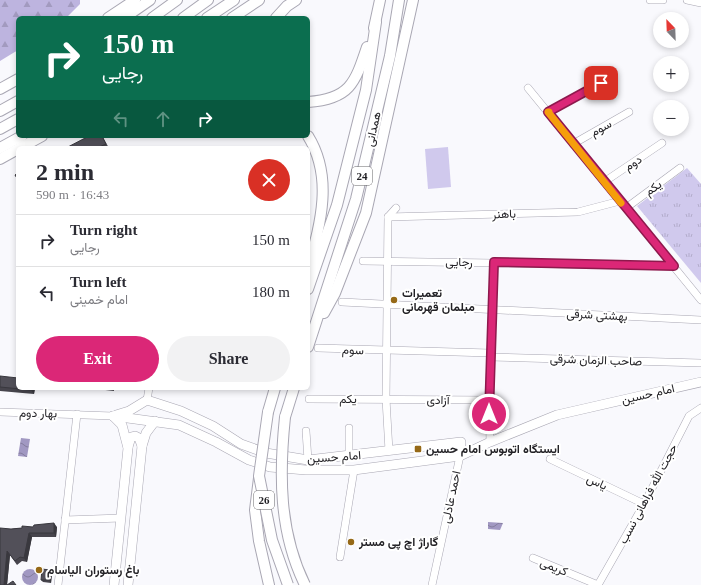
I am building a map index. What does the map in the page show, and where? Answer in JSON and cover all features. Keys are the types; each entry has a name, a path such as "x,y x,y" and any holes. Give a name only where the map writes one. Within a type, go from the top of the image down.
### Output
{"highway":[{"path":"110,16 130,0"},
{"path":"110,16 135,0"},
{"path":"127,16 150,0"},
{"path":"155,16 177,0"},
{"path":"186,16 208,0"},
{"path":"211,16 234,0"},
{"path":"235,16 259,0"},
{"name":"24","path":"376,22 380,0"},
{"name":"همدانی","path":"313,347 314,328 356,199 390,56 399,0"},
{"path":"314,328 335,293 366,213 413,0"},
{"path":"278,16 292,2"},
{"path":"310,102 326,101 340,95 354,81 376,22"},
{"name":"همدانی","path":"310,283 337,205 366,90 376,22"},
{"path":"0,89 16,80"},
{"path":"0,111 16,102"},
{"path":"0,129 16,121"},
{"path":"0,148 18,138"},
{"path":"24,146 38,138"},
{"path":"309,138 320,166 324,193 321,220 310,261"},
{"path":"0,159 16,151"},
{"name":"26","path":"274,390 268,412 259,476 272,540 288,585"},
{"name":"26","path":"293,390 285,417 281,483 284,520 289,544 305,585"},
{"path":"259,476 255,510 259,541 269,585"},
{"path":"265,570 273,585"}],"main road":[{"name":"امام حسین","path":"113,416 179,425 216,442 249,460 270,467 306,470 354,470 460,456 490,442 557,415 701,382"},
{"name":"امام حسین","path":"113,416 129,411 147,400 181,412 213,426 241,444 266,453 308,460 461,442 460,456"},
{"path":"113,416 122,425 128,448"},
{"path":"128,585 136,521 142,446 146,433 155,421"},
{"path":"114,585 128,448 131,437 135,436 139,438 142,446"},
{"path":"121,518 136,521"}],"street":[{"path":"650,0 663,0"},
{"path":"687,0 701,3"},
{"path":"548,112 601,83"},
{"path":"528,88 701,300"},
{"name":"سوم","path":"573,144 629,112"},
{"name":"دوم","path":"604,182 662,143"},
{"name":"یکم","path":"626,208 680,168"},
{"name":"باهنر","path":"388,217 578,212 620,201"},
{"path":"389,451 386,399 388,217 396,208"},
{"path":"364,260 388,261"},
{"name":"رجایی","path":"388,261 674,266"},
{"path":"490,442 489,400 494,262"},
{"path":"342,302 387,304"},
{"name":"بهشتی شرقی","path":"387,304 701,320"},
{"name":"سوم","path":"313,347 491,355"},
{"name":"صاحب الزمان شرقی","path":"491,355 701,363"},
{"path":"147,400 149,390"},
{"name":"یکم","path":"309,399 386,399"},
{"name":"آزادی","path":"386,399 489,400"},
{"name":"حجت الله فراهانی نسب","path":"598,585 644,504 688,416 701,408"},
{"name":"بهار دوم","path":"0,412 77,414"},
{"path":"58,585 77,414"},
{"name":"امام حسین","path":"77,414 113,416"},
{"path":"349,428 349,456"},
{"path":"306,431 308,460"},
{"name":"احمد عادلی","path":"432,585 460,456"},
{"name":"یاس","path":"550,459 644,504"},
{"path":"340,556 354,470"},
{"path":"65,520 121,518"},
{"name":"کریمی","path":"533,558 598,585"}],"green space":[{"path":"0,0 80,0 80,4 68,16 16,16 16,51 0,61"},
{"path":"448,147 451,187 428,189 425,149"},
{"path":"687,168 701,184 701,283 637,206"}],"water":[{"path":"21,438 30,439 27,457 18,456"},
{"path":"488,522 503,523 500,530 488,529"},
{"path":"30,569 36,571 38,577 36,583 30,585 24,583 22,577 24,571"}],"building":[{"path":"85,138 103,138 106,144 102,146 70,146"},
{"path":"0,376 16,378 16,389 0,387"},
{"path":"54,523 54,533 29,533 24,558 20,557 15,561 7,551 4,585 0,585 0,528 22,528 22,526 33,527 34,525"},
{"path":"42,569 50,570 49,580 41,580"},
{"path":"13,581 16,585 7,585"}],"slow traffic":[{"path":"549,112 621,203"}],"place":[{"name":"تعمیرات مبلمان قهرمانی","path":"394,300"},
{"name":"ایستگاه اتوبوس امام حسین","path":"418,449"},
{"name":"گاراژ اچ پی مستر","path":"351,542"},
{"name":"باغ رستوران الیاسام","path":"39,570"}],"route":[{"path":"489,414 494,262 674,266 548,112 601,83"}]}
